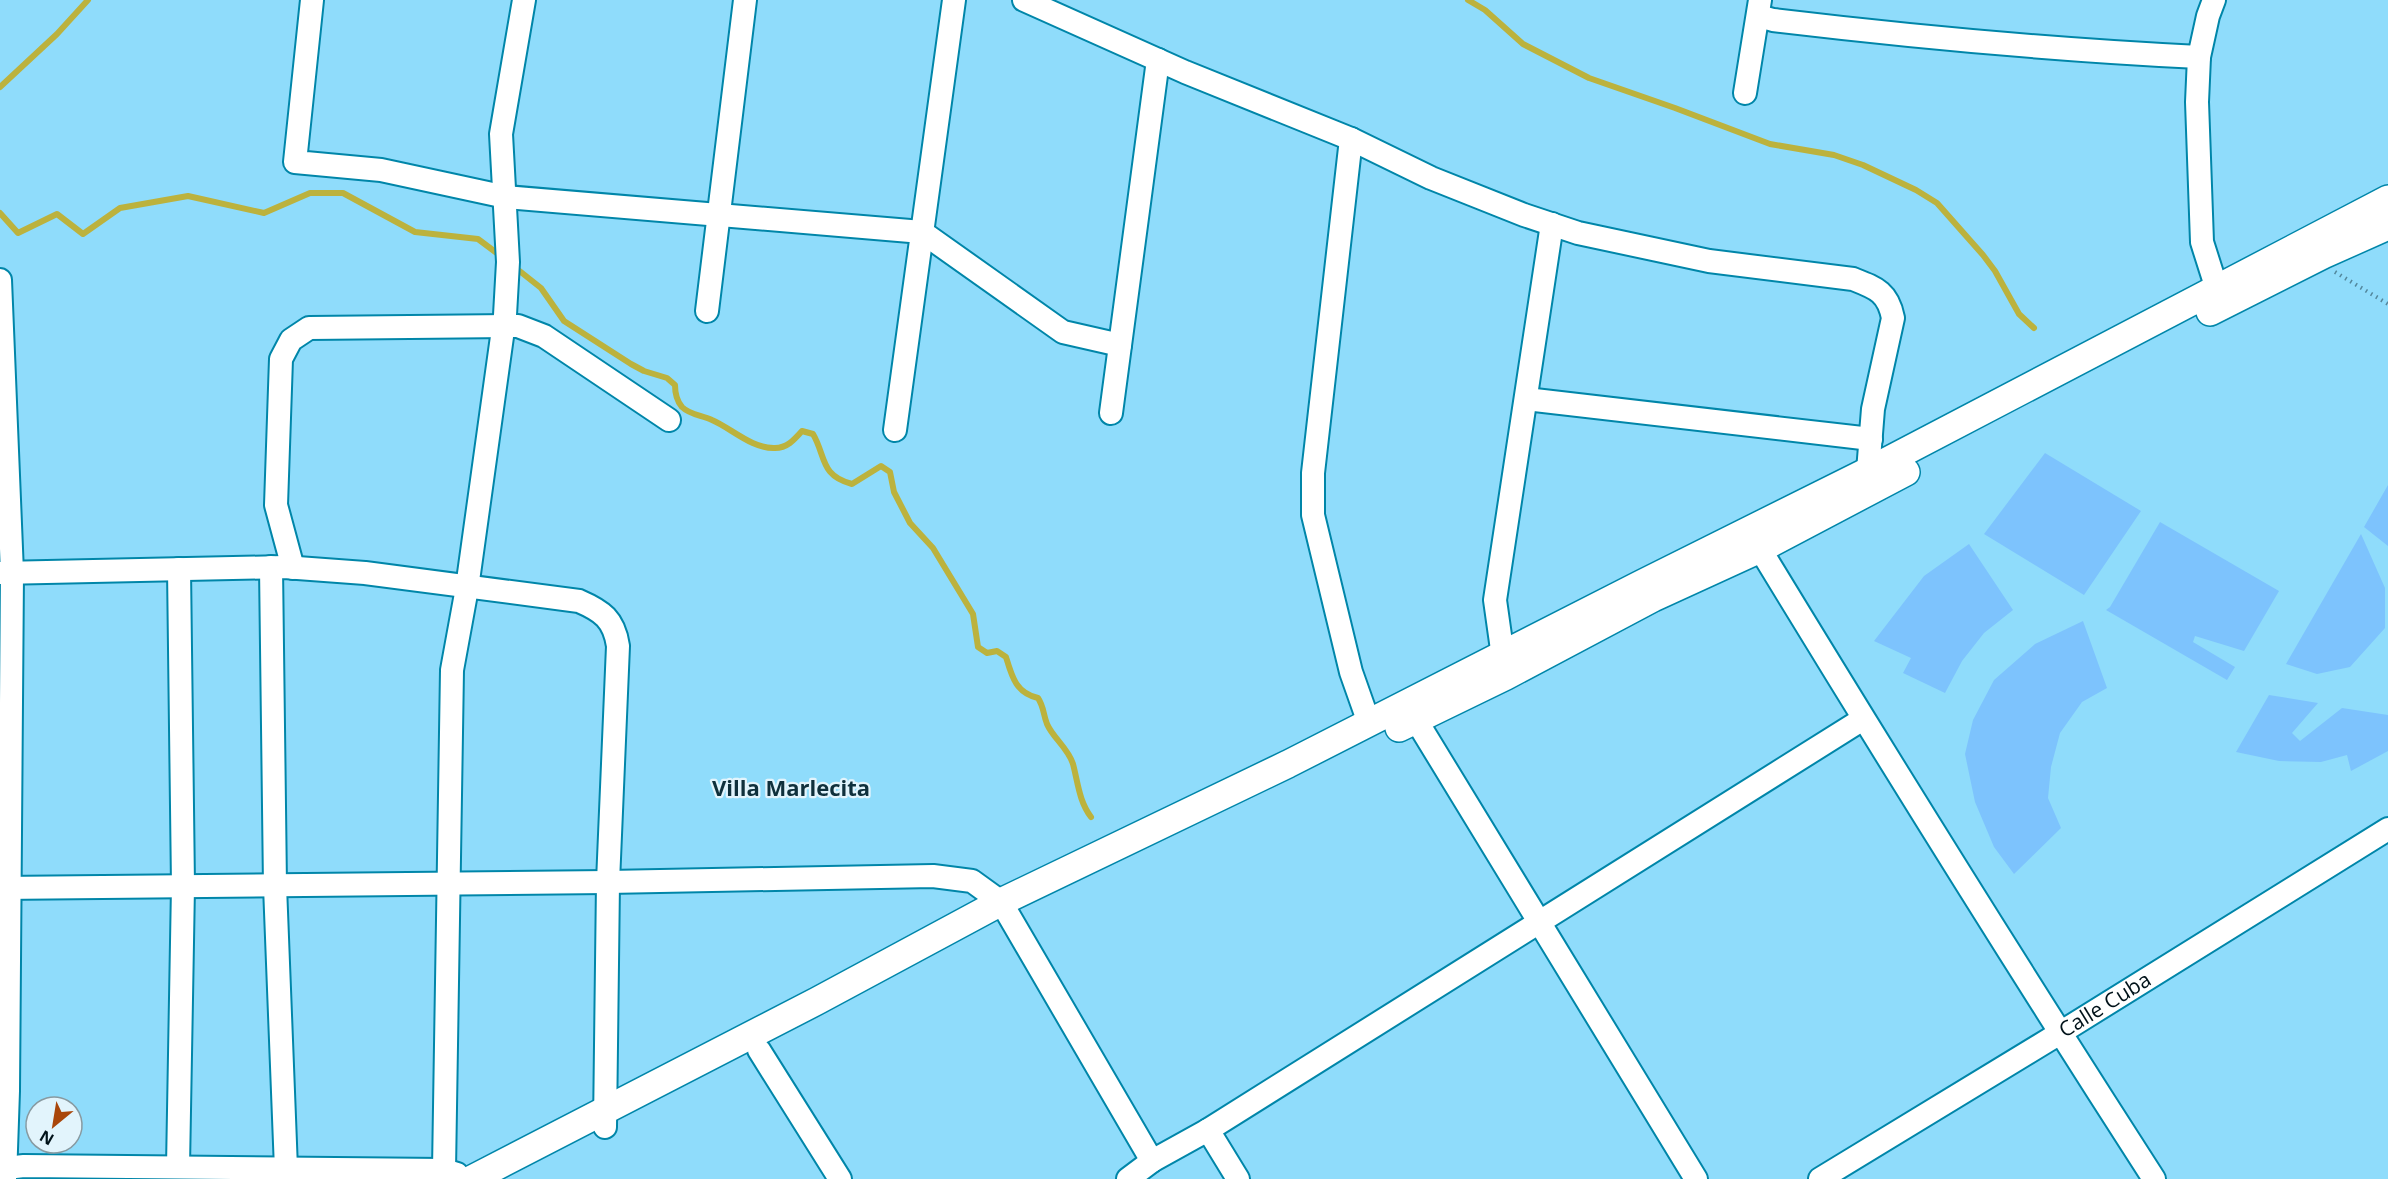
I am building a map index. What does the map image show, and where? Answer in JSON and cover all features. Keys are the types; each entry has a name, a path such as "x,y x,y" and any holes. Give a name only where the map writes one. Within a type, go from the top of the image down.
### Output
{"street":[{"path":"312,0 295,162 381,170 506,197 922,232 1063,332 1120,345"},
{"path":"444,1170 452,669 467,588 503,326 508,262 501,134 524,0"},
{"path":"707,311 745,0"},
{"path":"895,430 954,0"},
{"path":"1024,0 1158,60 1352,139 1431,178 1578,233 1687,257 1853,279 1875,287 1891,304 1893,318 1873,409 1868,471"},
{"path":"2214,0 2199,57 2197,102 2202,242 2219,297"},
{"path":"1760,8 1773,20 1916,37 2068,50 2199,57"},
{"path":"1745,93 1760,8"},
{"path":"1111,412 1158,60"},
{"path":"1352,139 1313,473 1313,515 1351,672 1369,723"},
{"path":"0,280 6,573 5,1173 24,1166 444,1170 472,1179 759,1050 1006,910 1369,723 1504,665 1760,549 2219,297 2388,199"},
{"path":"1504,665 1495,600 1552,224"},
{"path":"503,1179 605,1118 817,1001 1006,910 1416,720 1641,584 2219,297 2388,226"},
{"path":"286,1169 275,886 282,567 276,505 281,359 291,340 309,328 518,326 544,336 669,420"},
{"path":"1526,399 1871,439"},
{"path":"1760,549 1863,719 2154,1179"},
{"path":"6,573 282,567 366,573 579,601 598,609 616,630 618,646 608,882 605,1118"},
{"path":"178,1167 183,886 179,569"},
{"path":"1128,1179 1152,1161 1208,1130 1863,719"},
{"path":"1416,720 1696,1179"},
{"name":"Calle Cuba","path":"1820,1179 2060,1033 2388,828"},
{"path":"4,888 608,882 933,876 972,881 1006,910 1152,1161"},
{"path":"759,1050 840,1179"},
{"path":"1208,1130 1238,1179"}],"path":[{"path":"2323,255 2337,275 2388,304"}],"building":[{"path":"2045,453 2141,511 2084,595 1984,534"},
{"path":"2388,485 2388,546 2364,527"},
{"path":"2160,522 2279,591 2244,651 2195,636 2193,642 2235,667 2227,680 2106,610 2110,607"},
{"path":"2361,534 2385,588 2385,628 2350,667 2317,674 2286,664"},
{"path":"1969,544 2013,610 1984,633 1962,661 1945,693 1903,673 1911,658 1874,641 1924,576"},
{"path":"2083,621 2107,688 2082,702 2060,733 2051,767 2048,798 2061,828 2014,874 1994,847 1975,802 1965,754 1973,720 1994,680 2035,644"},
{"path":"2269,695 2318,703 2292,733 2300,741 2342,708 2388,715 2388,751 2351,771 2347,755 2321,762 2279,761 2236,752"}],"waterway":[{"path":"0,87 57,34 88,0"},
{"path":"1468,0 1485,10 1523,44 1589,78 1770,144 1834,155 1863,165 1916,190 1937,203 1983,255 1995,271 2019,314 2034,328"},
{"path":"0,213 18,233 57,214 83,234 120,208 188,196 264,213 310,193 343,193 415,232 478,239 502,257"},
{"path":"512,265 541,288 564,321 631,364 644,371 667,378 675,385 676,396 680,404 689,412 712,420 750,442 766,447 779,448 787,445 802,431 813,434 829,470 834,476 852,484 881,466 890,472 894,492 910,523 933,548 973,614 978,647 987,653 997,651 1006,657 1016,683 1040,701 1050,729 1071,758 1081,798 1091,817"}],"district":[{"name":"Villa Marlecita","path":"791,788"}]}
